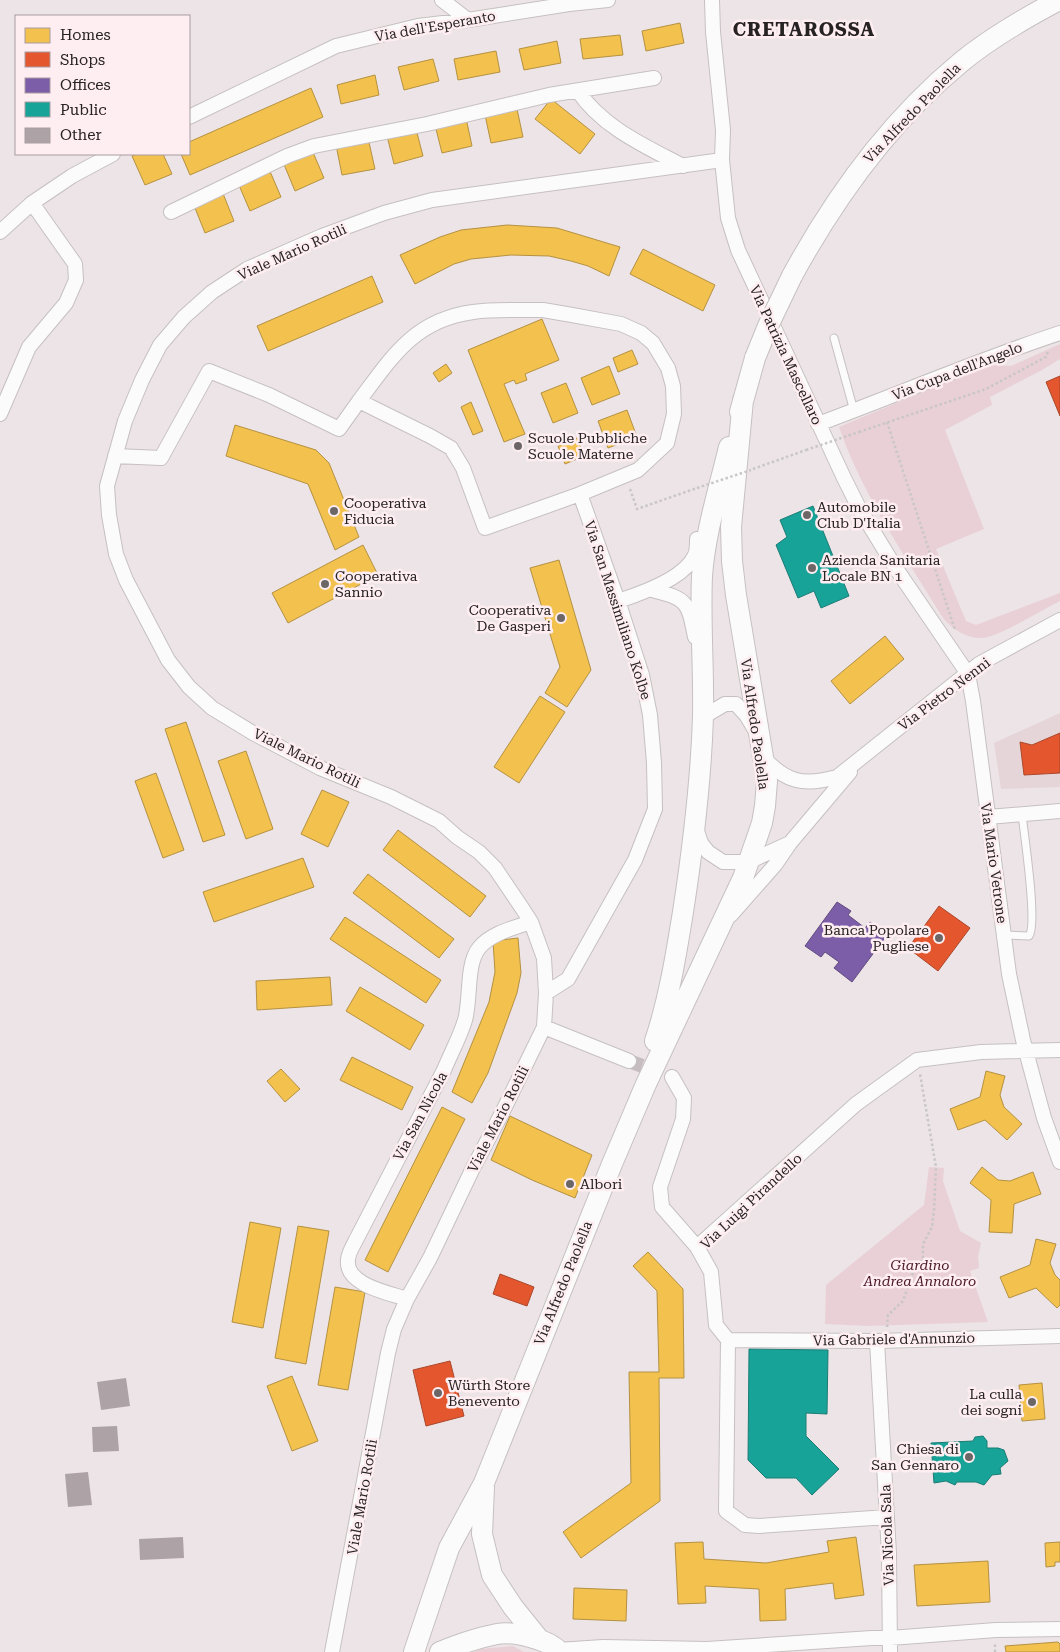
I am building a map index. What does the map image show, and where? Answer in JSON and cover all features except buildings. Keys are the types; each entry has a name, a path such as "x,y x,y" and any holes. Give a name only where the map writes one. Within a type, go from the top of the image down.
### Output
{"main road":[{"name":"Via Alfredo Paolella","path":"646,1084 676,956 695,824 703,717 702,575 714,506 755,358 792,276 825,219 862,167 894,129 960,62 1022,20 1059,0"},
{"name":"Via Alfredo Paolella","path":"414,1652 423,1619 449,1548 484,1483 544,1329 646,1084 742,878 762,823 767,781 758,734 732,561 731,527 743,400"},
{"name":"Via Alfredo Paolella","path":"484,1483 482,1534 492,1575 513,1607 538,1638"},
{"path":"440,1652 463,1642 499,1634 538,1638 559,1651"}],"street":[{"path":"442,0 468,20"},
{"name":"Via dell'Esperanto","path":"190,117 336,46 418,26 608,0"},
{"name":"Via Patrizia Mascellaro","path":"712,0 713,32 723,130 722,160 728,218 738,250 859,508 895,567 968,674"},
{"path":"171,212 287,156 314,146 427,124 549,96 654,78"},
{"path":"578,91 602,119 644,146 683,166"},
{"path":"0,232 32,203 72,176 112,155"},
{"name":"Viale Mario Rotili","path":"332,1652 394,1329 407,1299 430,1258 544,1027 546,993 544,958 531,922 495,868 479,852 457,837 439,821 390,797 320,768 283,750 212,708 189,687 168,660 126,580 116,554 109,515 107,486 124,421 160,345 184,317 212,292 247,269 322,236 384,214 432,200 722,160"},
{"path":"0,414 29,346 66,303 76,280 75,264 32,203"},
{"path":"115,456 161,458 209,372 269,395 339,429 359,401 392,356 407,342 424,328 451,316 474,312 543,310 621,324 641,333 653,343 668,368 675,402 668,443 638,470 580,494 485,528 463,468 451,448 359,401"},
{"name":"Via Cupa dell'Angelo","path":"818,424 990,357 1057,334"},
{"name":"Via San Massimiliano Kolbe","path":"546,993 568,979 635,860 655,809 650,715 642,675 580,494"},
{"path":"618,601 652,590 687,566 695,555 698,534 714,506"},
{"path":"652,590 672,596 686,605 691,614 703,677"},
{"name":"Via Pietro Nenni","path":"762,756 774,770 798,782 819,782 837,777 979,664 1060,620"},
{"name":"Via Mario Vetrone","path":"968,674 1009,974 1026,1051 1044,1118 1060,1162"},
{"path":"703,717 724,704 736,704 746,715 758,734"},
{"name":"Via Pietro Nenni","path":"748,862 790,843 860,760"},
{"path":"988,817 1060,811"},
{"path":"695,824 701,843 708,852 723,862 748,862"},
{"path":"717,930 775,865 790,843"},
{"name":"Via San Nicola","path":"407,1299 356,1281 349,1270 348,1260 356,1238 444,1070 465,1020 469,1001 472,966 478,949 487,940 531,922"},
{"path":"544,1027 629,1061"},
{"name":"Via Luigi Pirandello","path":"728,1340 716,1324 712,1272 697,1247 856,1104 917,1060 981,1052 1060,1050"},
{"path":"672,1077 684,1098 683,1119 660,1187 662,1207 697,1247"},
{"name":"Via Gabriele d'Annunzio","path":"728,1340 881,1341 1060,1336"},
{"path":"728,1340 726,1511 745,1525 759,1526 887,1517"},
{"name":"Via Nicola Sala","path":"881,1341 890,1645"},
{"path":"559,1651 603,1647 705,1651 872,1638 890,1645 996,1630 1060,1629"}],"lane":[{"path":"834,338 854,411"},
{"path":"1004,935 1029,936 1032,932 1032,909 1022,814"}],"path":[{"path":"626,475 637,510 986,389 1046,357 1057,334"},
{"path":"887,422 957,634 948,647"},
{"path":"881,1341 888,1315 903,1301 912,1275 922,1258 923,1244 932,1227 936,1166 917,1060"}],"shaded area":[{"path":"1060,713 1060,787 1001,789 994,743"}],"green space":[{"path":"1060,344 1060,359 990,397 992,405 945,430 984,529 936,549 966,621 976,625 1060,593 1060,601 1010,628 983,638 971,637 955,629 943,618 872,501 839,427 987,365 1011,366"},
{"name":"Giardino Andrea Annaloro","path":"929,1167 944,1168 943,1181 960,1231 981,1243 978,1257 979,1268 970,1271 988,1322 868,1326 825,1324 826,1285 924,1205"},
{"path":"513,1646 524,1652 474,1652 480,1649"}],"tunnel":[{"path":"629,1061 672,1077"}],"place":[{"name":"Scuole Pubbliche Scuole Materne","path":"518,446"},
{"name":"Cooperativa Fiducia","path":"334,511"},
{"name":"Automobile Club D'Italia","path":"807,515"},
{"name":"Azienda Sanitaria Locale BN 1","path":"812,568"},
{"name":"Cooperativa Sannio","path":"325,584"},
{"name":"Cooperativa De Gasperi","path":"561,618"},
{"name":"Banca Popolare Pugliese","path":"939,938"},
{"name":"Albori","path":"570,1184"},
{"name":"Würth Store Benevento","path":"438,1393"},
{"name":"La culla dei sogni","path":"1032,1402"},
{"name":"Chiesa di San Gennaro","path":"969,1457"}],"district":[{"name":"CRETAROSSA","path":"804,29"}]}
